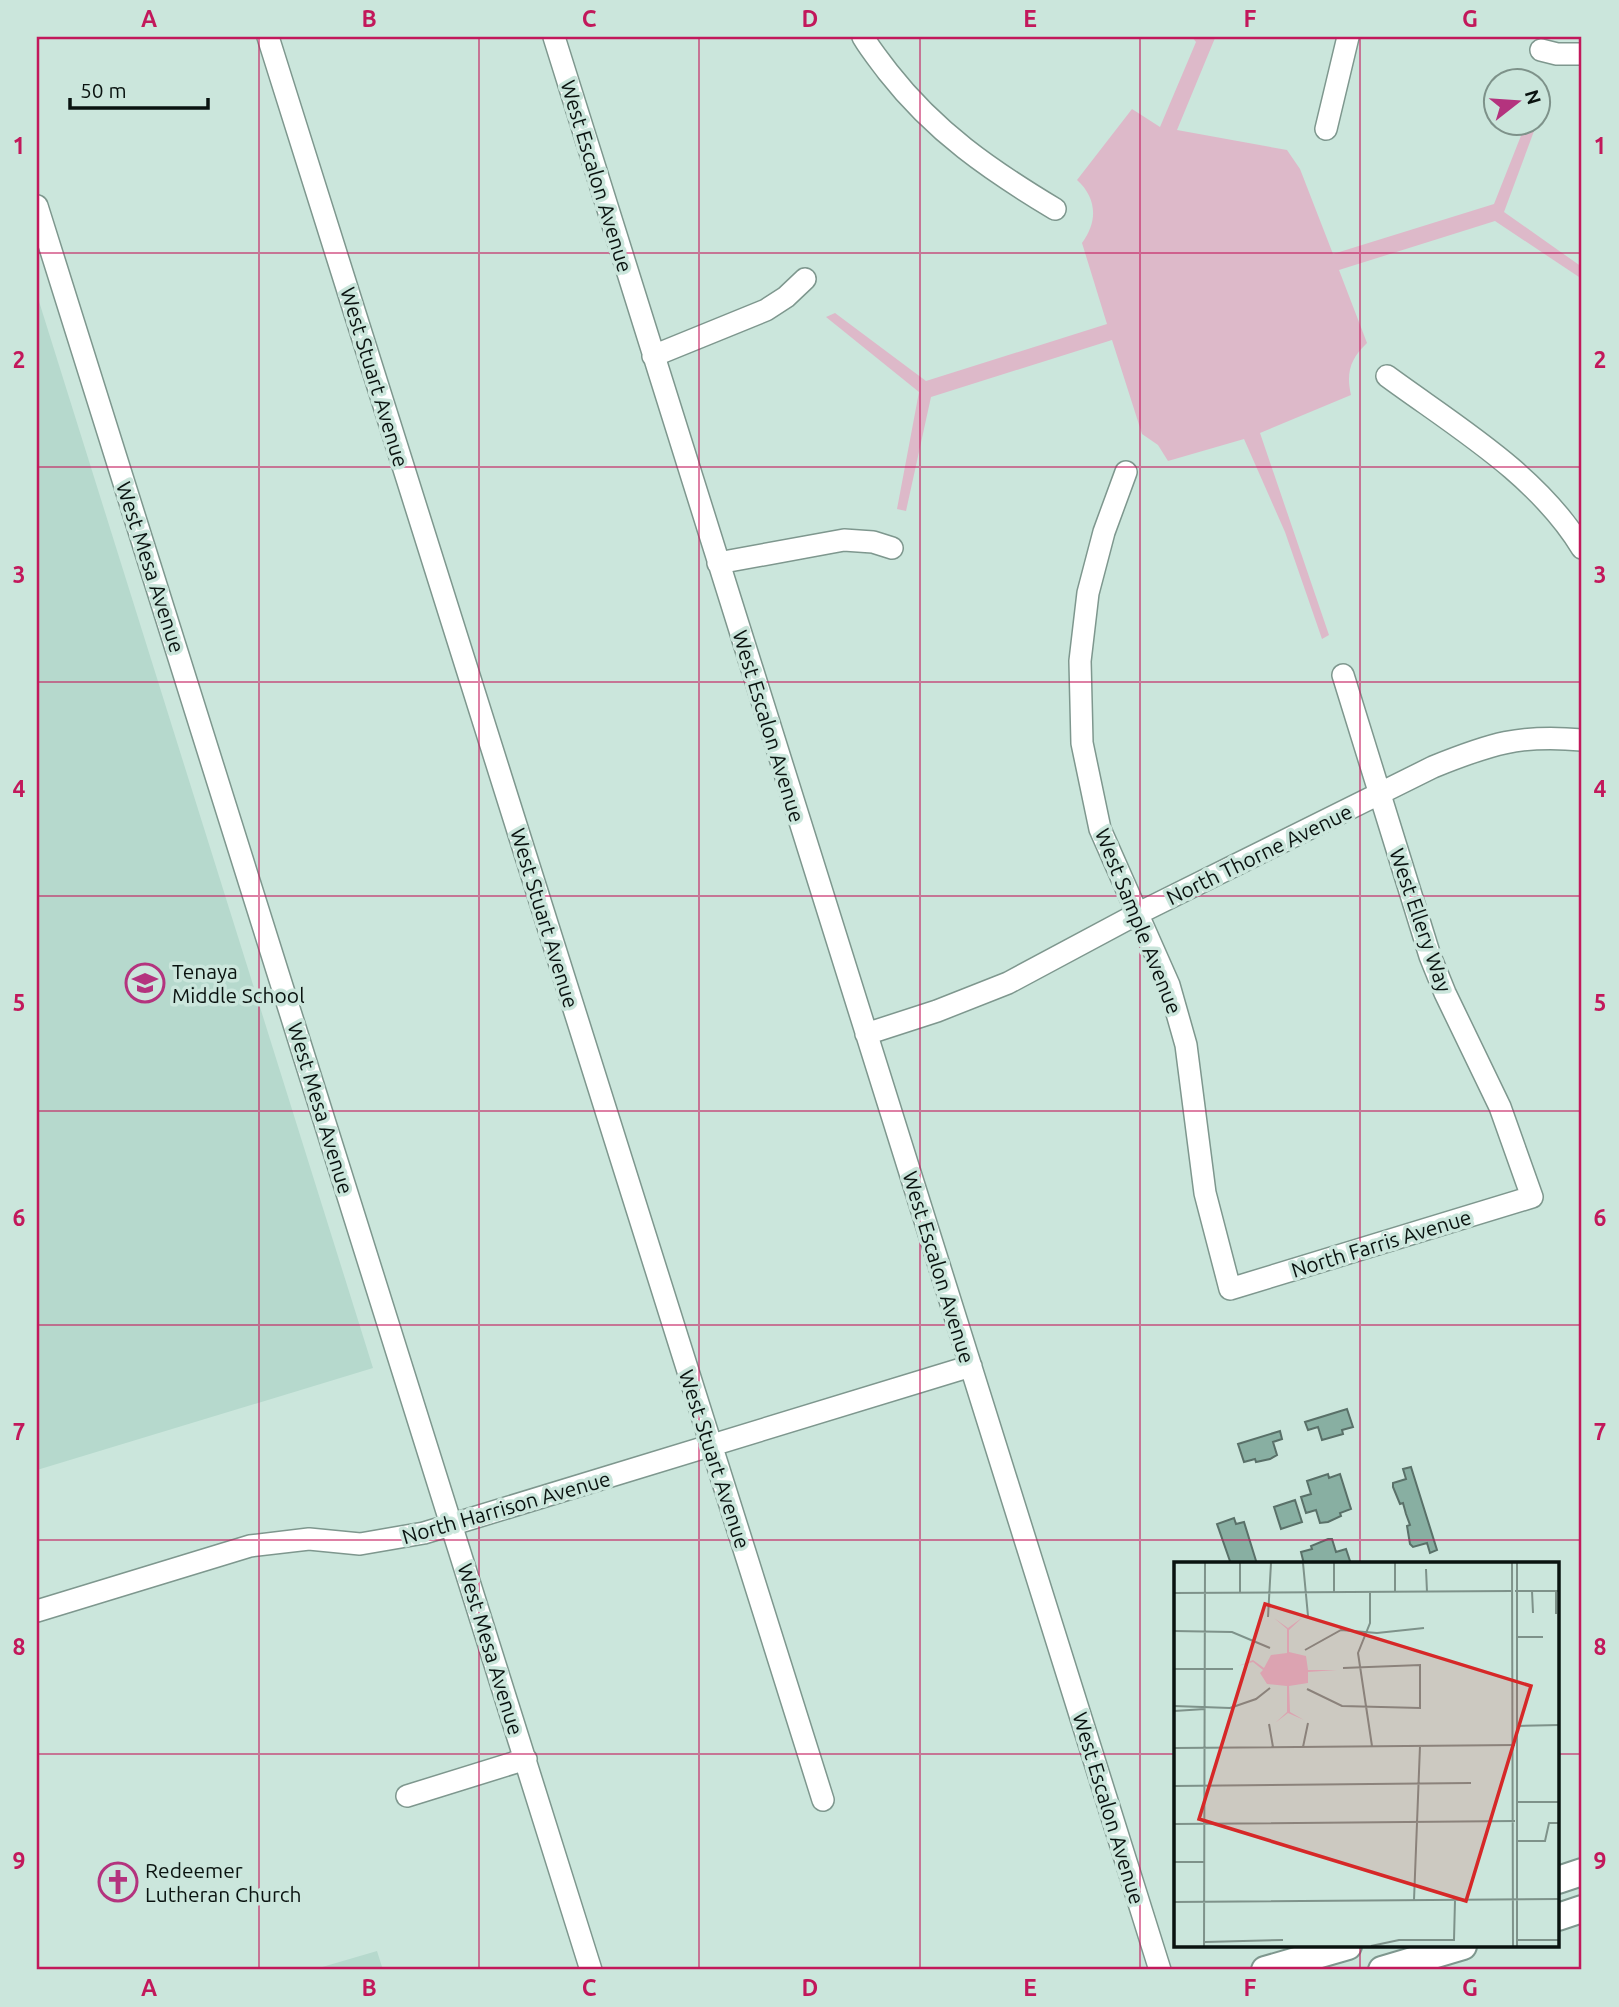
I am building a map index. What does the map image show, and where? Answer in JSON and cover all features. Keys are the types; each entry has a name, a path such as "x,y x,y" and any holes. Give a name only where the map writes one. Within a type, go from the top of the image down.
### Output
{"main road":[{"path":"1560,1879 1582,1872"},
{"path":"1560,1916 1582,1909"},
{"path":"1265,1970 1308,1964 1344,1948"},
{"path":"1382,1970 1456,1948"}],"street":[{"name":"West Stuart Avenue","path":"268,37 823,1800"},
{"name":"West Escalon Avenue","path":"554,37 1160,1970"},
{"path":"863,37 901,88 948,137 996,173 1055,209"},
{"path":"1326,129 1348,37"},
{"path":"1541,50 1557,54 1582,54"},
{"name":"West Mesa Avenue","path":"37,206 591,1970"},
{"path":"653,356 766,310 786,297 805,279"},
{"path":"1387,376 1514,470 1553,509 1582,548"},
{"name":"West Sample Avenue","path":"1126,472 1104,532 1088,593 1080,661 1082,743 1100,829 1169,985 1186,1045 1205,1193 1230,1289"},
{"path":"718,563 844,540 873,542 892,548"},
{"name":"West Ellery Way","path":"1343,675 1430,956 1500,1107 1532,1197"},
{"name":"North Thorne Avenue","path":"866,1034 937,1011 1008,983 1137,914 1433,767 1480,748 1513,740 1582,740"},
{"name":"North Farris Avenue","path":"1230,1289 1532,1197"},
{"name":"North Harrison Avenue","path":"37,1611 250,1546 280,1540 309,1539 360,1544 387,1541 452,1524 971,1366"},
{"path":"407,1796 526,1759"}],"shaded area":[{"path":"1192,37 1215,38 1177,130 1287,150 1300,169 1333,254 1494,204 1521,136 1532,136 1504,212 1582,267 1582,279 1495,221 1339,270 1367,343 1351,367 1351,395 1260,433 1329,635 1322,639 1285,532 1244,439 1168,461 1158,445 1142,434 1112,340 931,397 906,511 897,509 919,392 826,317 835,313 926,381 1107,324 1082,243 1093,219 1092,202 1077,180 1132,109 1160,127 1196,42"},
{"name":"Tenaya Middle School","path":"37,295 373,1368 37,1470"},
{"path":"377,1951 383,1970 312,1970"}],"building":[{"path":"1347,1409 1353,1427 1342,1430 1343,1434 1322,1440 1318,1427 1308,1430 1305,1422"},
{"path":"1347,1409 1353,1427 1342,1430 1343,1434 1322,1440 1318,1427 1308,1430 1305,1422"},
{"path":"1280,1431 1282,1439 1273,1442 1277,1455 1256,1462 1255,1459 1244,1462 1238,1444"},
{"path":"1280,1431 1282,1439 1273,1442 1277,1455 1256,1462 1255,1459 1244,1462 1238,1444"},
{"path":"1411,1467 1437,1550 1430,1553 1427,1543 1413,1547 1410,1544 1407,1526 1410,1525 1403,1503 1400,1504 1393,1487 1393,1483 1406,1479 1403,1469"},
{"path":"1328,1474 1329,1478 1340,1474 1351,1509 1328,1522 1320,1523 1316,1510 1306,1513 1301,1497 1311,1494 1307,1481"},
{"path":"1328,1474 1329,1478 1340,1474 1351,1509 1328,1522 1320,1523 1316,1510 1306,1513 1301,1497 1311,1494 1307,1481"},
{"path":"1295,1500 1302,1522 1281,1529 1274,1507"},
{"path":"1234,1518 1236,1524 1244,1522 1256,1562 1230,1562 1217,1524"},
{"path":"1332,1539 1336,1552 1346,1549 1350,1562 1304,1562 1301,1552 1312,1549 1311,1546"},
{"path":"1332,1539 1336,1552 1346,1549 1350,1562 1304,1562 1301,1552 1312,1549 1311,1546"}],"place":[{"name":"Tenaya Middle School","path":"145,983"},
{"name":"Redeemer Lutheran Church","path":"118,1882"}]}
